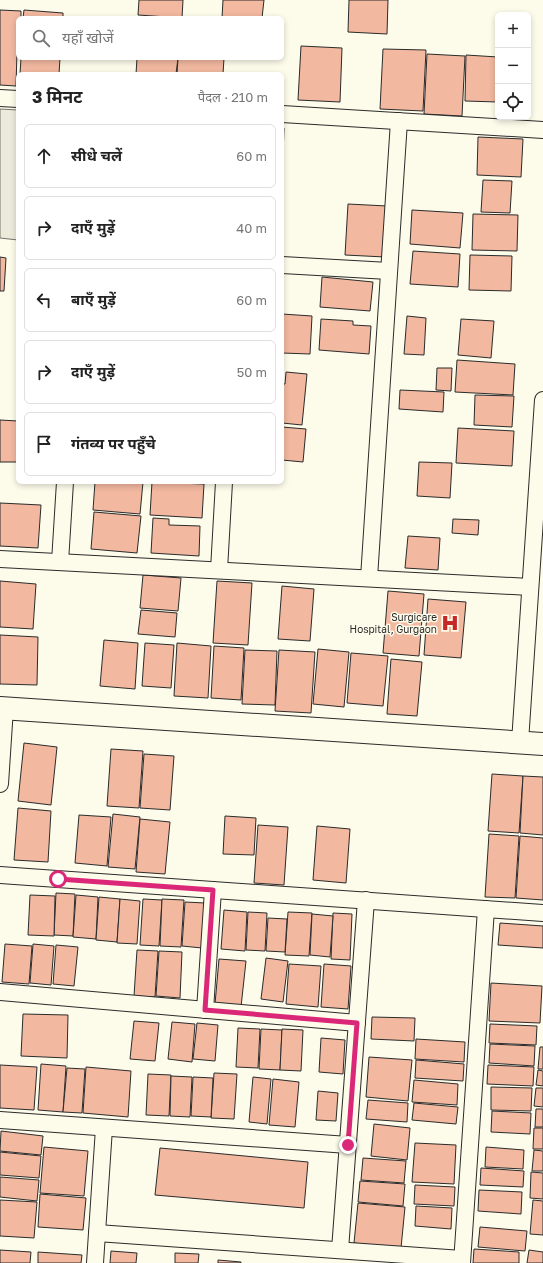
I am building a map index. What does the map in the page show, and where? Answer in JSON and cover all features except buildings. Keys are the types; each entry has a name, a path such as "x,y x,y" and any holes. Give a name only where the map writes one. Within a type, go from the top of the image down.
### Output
{"street":[{"path":"0,98 16,99"},
{"path":"284,114 543,130"},
{"path":"370,578 398,121"},
{"path":"284,265 389,271"},
{"path":"520,742 543,400"},
{"path":"60,562 66,484"},
{"path":"219,570 224,484"},
{"path":"0,559 530,587"},
{"path":"0,784 3,708 543,744"},
{"path":"0,875 543,913"},
{"path":"205,1010 213,890"},
{"path":"340,1250 366,900"},
{"path":"97,1233 340,1250 462,1261 486,909"},
{"path":"0,992 357,1023"},
{"path":"0,1120 348,1145"},
{"path":"95,1263 104,1128"}],"shaded area":[{"path":"0,109 16,110 16,240 0,238"}],"place":[{"name":"Surgicare Hospital, Gurgaon","path":"450,623"}],"route":[{"path":"58,879 213,890 205,1010 357,1023 348,1145"}]}
